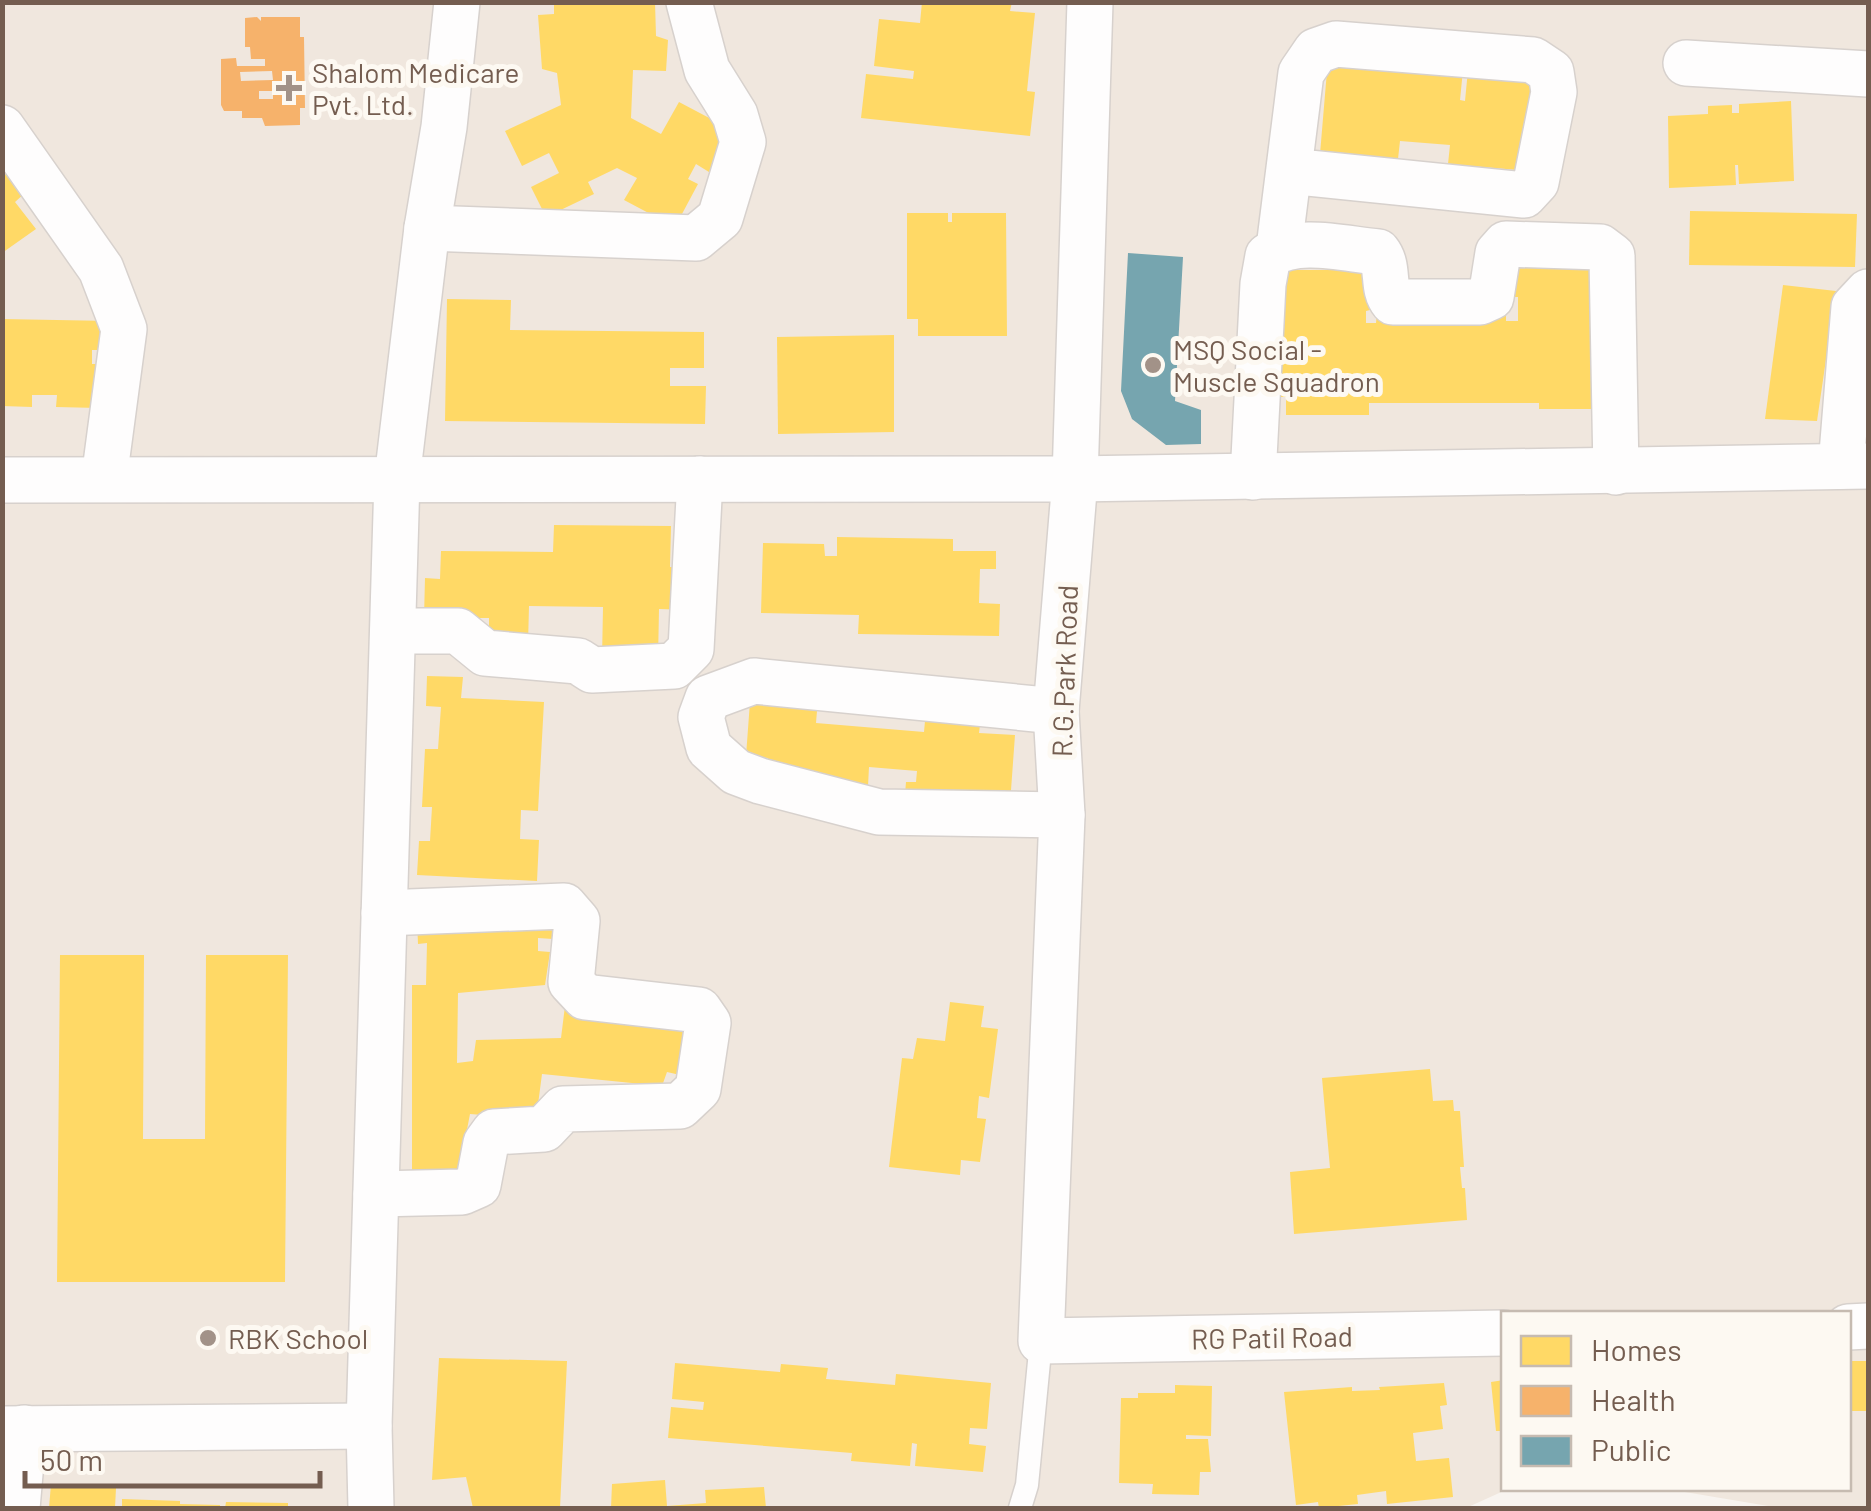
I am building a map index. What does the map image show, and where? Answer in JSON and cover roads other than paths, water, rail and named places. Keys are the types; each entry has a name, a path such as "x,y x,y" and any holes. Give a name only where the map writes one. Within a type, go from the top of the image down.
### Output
{"street":[{"path":"371,1508 369,1426 398,479 457,2"},
{"path":"427,228 696,238 720,218 743,142 734,115 706,70 690,2"},
{"name":"R.G.Park Road","path":"1041,1340 1062,815 1056,712 1075,479 1090,2"},
{"path":"1279,248 1301,73 1316,51 1336,44 1533,60 1550,72 1554,92 1536,182 1524,195 1289,172"},
{"path":"1686,63 1868,74"},
{"path":"2,128 101,269 124,329 104,479"},
{"path":"1253,476 1263,284 1268,256 1279,248 1301,245 1378,252 1384,259 1387,295 1393,302 1480,302 1491,298 1498,253 1506,244 1600,247 1612,256 1616,472"},
{"path":"2,480 1075,479 1855,466 1854,306 1868,292"},
{"path":"393,631 458,631 485,653 578,660 592,670 674,666 691,650 700,479"},
{"path":"1056,712 754,681 708,698 701,717 709,748 718,759 736,772 760,781 879,812 1062,815"},
{"path":"376,1194 462,1192 478,1185 486,1144 494,1132 544,1129 563,1108 680,1106 698,1089 708,1023 698,1010 585,997 571,982 578,921 564,906 384,914"},
{"name":"RG Patil Road","path":"1041,1340 1501,1332"},
{"path":"17,1508 13,1428 369,1426"}],"lane":[{"path":"1020,1508 1026,1485 1041,1340"}],"place":[{"name":"Shalom Medicare Pvt. Ltd.","path":"289,88"},
{"name":"MSQ Social - Muscle Squadron","path":"1153,365"},
{"name":"RBK School","path":"208,1338"}]}
